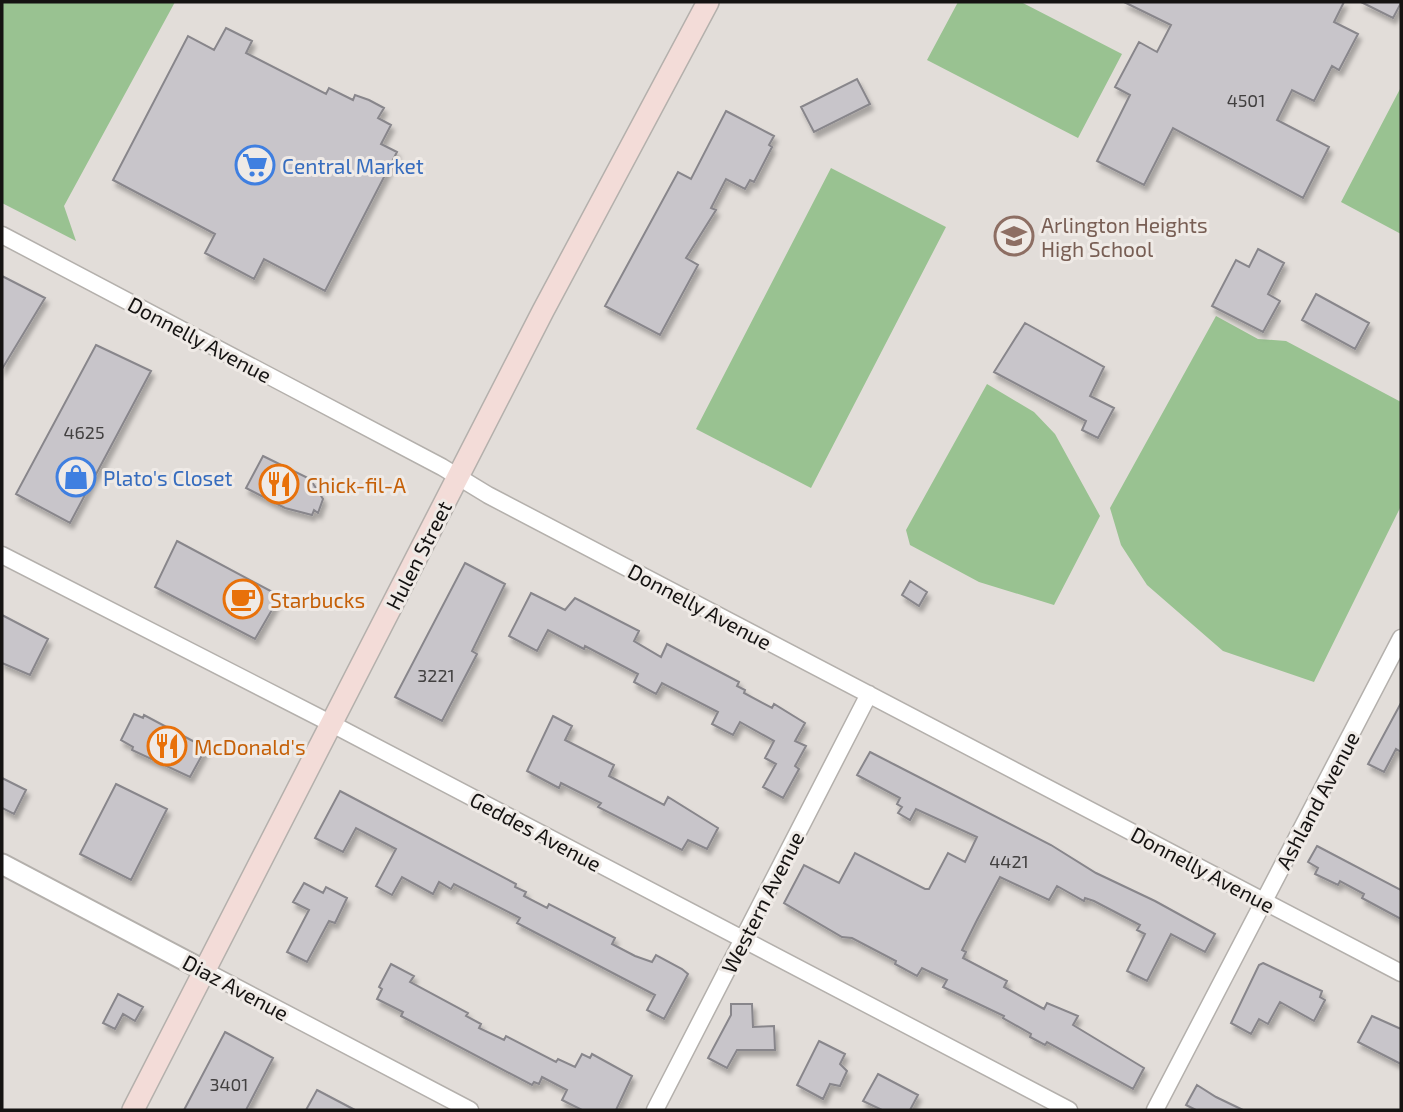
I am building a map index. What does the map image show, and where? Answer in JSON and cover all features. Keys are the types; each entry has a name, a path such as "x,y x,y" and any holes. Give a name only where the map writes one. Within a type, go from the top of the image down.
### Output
{"main road":[{"name":"Hulen Street","path":"133,1110 459,476 708,2"}],"street":[{"name":"Donnelly Avenue","path":"2,235 459,476 499,500 1401,972"},
{"name":"Geddes Avenue","path":"2,555 332,724 1069,1110"},
{"name":"Ashland Avenue","path":"1155,1110 1264,901 1396,659 1401,638"},
{"name":"Western Avenue","path":"655,1110 869,694"},
{"name":"Diaz Avenue","path":"2,864 470,1110"}],"green space":[{"path":"2,2 175,2 64,206 76,241 2,203"},
{"path":"958,2 1021,2 1122,54 1078,138 927,60"},
{"path":"1401,89 1401,234 1341,202"},
{"path":"831,168 946,227 811,488 696,429"},
{"path":"1216,316 1258,339 1286,341 1401,402 1401,506 1314,682 1223,651 1147,585 1121,545 1110,508"},
{"path":"987,384 1034,412 1055,434 1100,516 1054,605 979,582 910,545 906,530"}],"building":[{"path":"1124,2 1344,2 1334,22 1358,34 1339,70 1332,66 1314,101 1292,90 1277,120 1329,147 1303,198 1173,128 1144,185 1097,161 1130,95 1115,87 1139,42 1157,52 1171,25"},
{"path":"1361,2 1401,2 1401,3 1393,18"},
{"name":"Central Market","path":"226,28 252,41 246,53 326,94 329,88 353,100 355,95 369,100 384,108 378,118 391,125 381,144 397,152 325,291 264,259 254,279 205,253 215,234 113,180 188,36 214,50"},
{"path":"857,79 870,104 814,132 801,107"},
{"path":"726,111 774,136 769,145 772,147 754,182 750,180 745,189 726,179 711,208 716,210 686,258 698,265 660,335 605,306 678,172 691,179"},
{"path":"1258,249 1284,263 1268,294 1280,301 1263,332 1212,306 1236,260 1249,267"},
{"path":"2,276 45,298 2,369"},
{"path":"1316,294 1369,323 1355,349 1302,320"},
{"path":"1025,323 1104,367 1090,396 1114,408 1098,438 1082,430 1086,421 994,372"},
{"path":"96,345 151,371 70,523 16,494"},
{"name":"Chick-fil-A","path":"263,456 310,479 323,499 318,513 314,510 312,515 285,508 246,488"},
{"path":"177,541 280,596 255,639 155,587"},
{"path":"465,563 505,584 472,651 477,654 442,721 395,697"},
{"path":"910,581 927,592 919,606 902,595"},
{"path":"531,593 565,610 575,598 639,631 634,641 661,657 667,644 739,682 737,686 745,690 744,693 772,708 774,704 805,723 795,741 806,746 795,766 799,769 783,798 763,787 776,764 765,758 774,741 740,722 733,735 712,724 718,712 662,683 656,694 634,682 638,674 548,630 537,651 509,636"},
{"path":"2,615 48,639 30,675 2,663"},
{"path":"1401,703 1401,752 1396,749 1384,772 1368,764"},
{"name":"McDonald's","path":"134,714 143,718 144,715 206,748 190,777 132,750 133,747 121,740"},
{"path":"553,716 572,726 565,740 614,765 609,776 664,805 668,797 718,828 707,849 688,840 682,850 598,807 601,803 561,783 559,788 527,771"},
{"path":"870,752 1051,845 1096,873 1215,934 1205,952 1171,934 1147,981 1127,971 1145,934 1137,930 1140,925 1094,901 1085,898 1084,901 1057,886 1049,900 1000,877 977,920 962,950 966,952 963,958 1007,981 1004,987 1044,1009 1047,1003 1078,1016 1073,1025 1144,1068 1133,1089 1047,1042 1045,1045 1030,1037 1031,1034 1003,1018 1004,1016 943,987 947,980 922,968 917,976 895,964 896,961 852,938 842,937 784,903 804,865 839,883 855,853 925,889 929,889 948,853 965,862 977,837 916,809 910,820 898,813 902,807 897,804 900,798 857,775"},
{"path":"2,778 26,790 14,814 2,808"},
{"path":"116,784 167,809 131,880 80,854"},
{"path":"340,791 516,884 515,887 526,892 524,896 547,908 549,904 615,938 612,944 635,956 652,962 656,955 682,969 688,974 664,1019 647,1010 655,995 517,923 520,918 454,884 451,889 439,882 433,894 402,877 392,895 376,886 396,849 356,828 343,852 315,838"},
{"path":"1317,846 1401,890 1401,919 1362,898 1364,894 1340,881 1338,885 1315,874 1318,868 1308,862"},
{"path":"304,883 323,893 326,887 347,898 335,923 329,921 307,962 287,952 309,910 293,902"},
{"path":"1263,963 1322,991 1320,997 1325,1000 1314,1021 1280,1002 1268,1024 1259,1019 1251,1034 1231,1023 1259,965"},
{"path":"391,964 414,976 410,982 468,1013 466,1016 481,1024 479,1028 504,1040 506,1036 556,1062 558,1059 575,1067 582,1054 590,1058 592,1054 632,1076 616,1110 582,1110 562,1100 567,1090 542,1077 539,1084 534,1082 532,1085 401,1016 403,1012 377,999 382,989 379,987"},
{"path":"118,994 143,1007 135,1021 123,1014 115,1029 103,1023"},
{"path":"731,1004 752,1004 753,1027 774,1026 775,1050 737,1050 727,1068 708,1058 731,1015"},
{"path":"1372,1016 1401,1029 1401,1064 1358,1042"},
{"path":"225,1032 273,1058 246,1110 184,1110"},
{"path":"819,1041 845,1054 840,1064 847,1071 840,1086 830,1084 823,1099 797,1085"},
{"path":"878,1074 918,1095 910,1110 882,1110 863,1101"},
{"path":"1197,1085 1243,1110 1196,1110 1186,1105"},
{"path":"317,1090 355,1110 306,1110"}],"place":[{"name":"Central Market","path":"255,165"},
{"name":"Arlington Heights High School","path":"1014,236"},
{"name":"Plato's Closet","path":"76,477"},
{"name":"Chick-fil-A","path":"279,484"},
{"name":"Starbucks","path":"243,599"},
{"name":"McDonald's","path":"167,746"}]}
